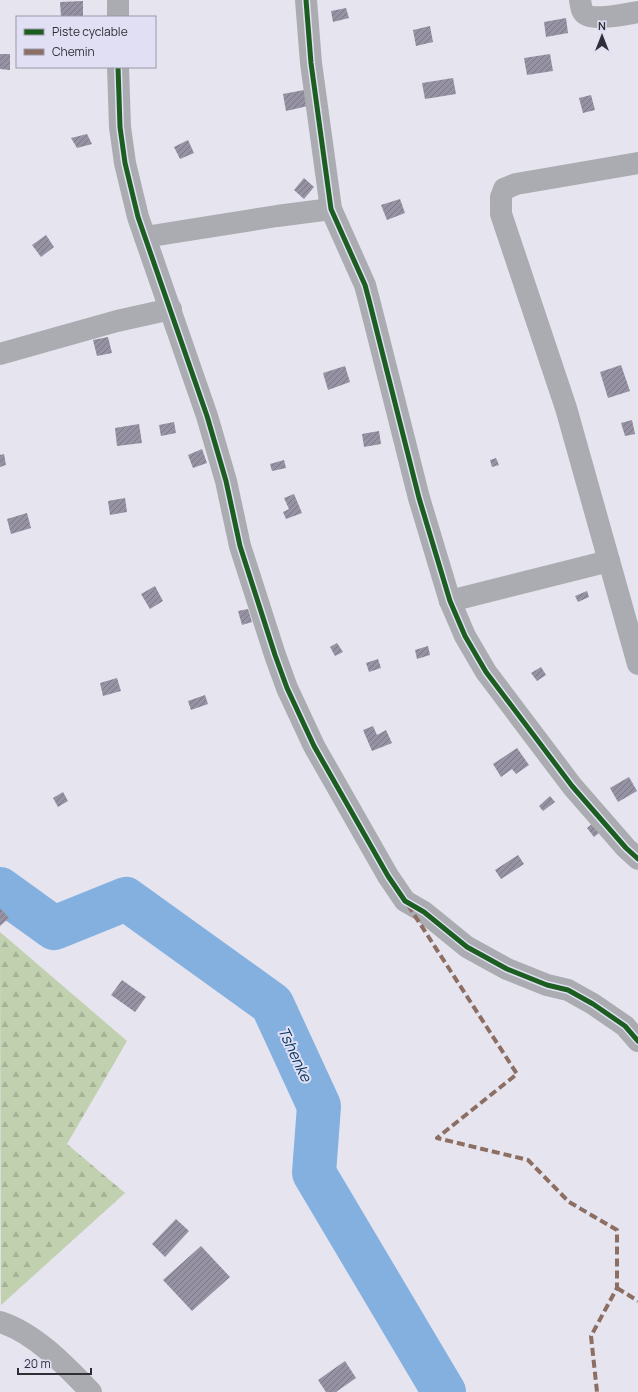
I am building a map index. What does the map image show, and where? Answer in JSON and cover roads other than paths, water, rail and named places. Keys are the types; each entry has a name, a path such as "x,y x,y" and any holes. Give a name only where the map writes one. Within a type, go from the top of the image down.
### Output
{"street":[{"path":"118,0 118,16"},
{"path":"306,0 311,64 331,209 365,285 419,498 450,601 465,636 486,672 572,786 626,848 638,859"},
{"path":"580,0 583,11 587,16 595,17 638,13"},
{"path":"118,68 120,127 125,163 145,237 171,309 224,474 240,546 287,688 314,746 388,876 405,901 424,912 468,947 507,969 547,985 568,990 594,1004 624,1026 638,1041"},
{"path":"638,163 516,184 504,189 501,197 501,214 566,408 638,664"},
{"path":"145,237 276,216 331,209"},
{"path":"0,354 117,321 171,309"},
{"path":"450,601 609,561"},
{"path":"0,1322 14,1327 60,1360 91,1392"}],"waterway":[{"name":"Tshenke","path":"0,889 54,928 126,899 272,1004 319,1106 314,1173 444,1392"}]}
